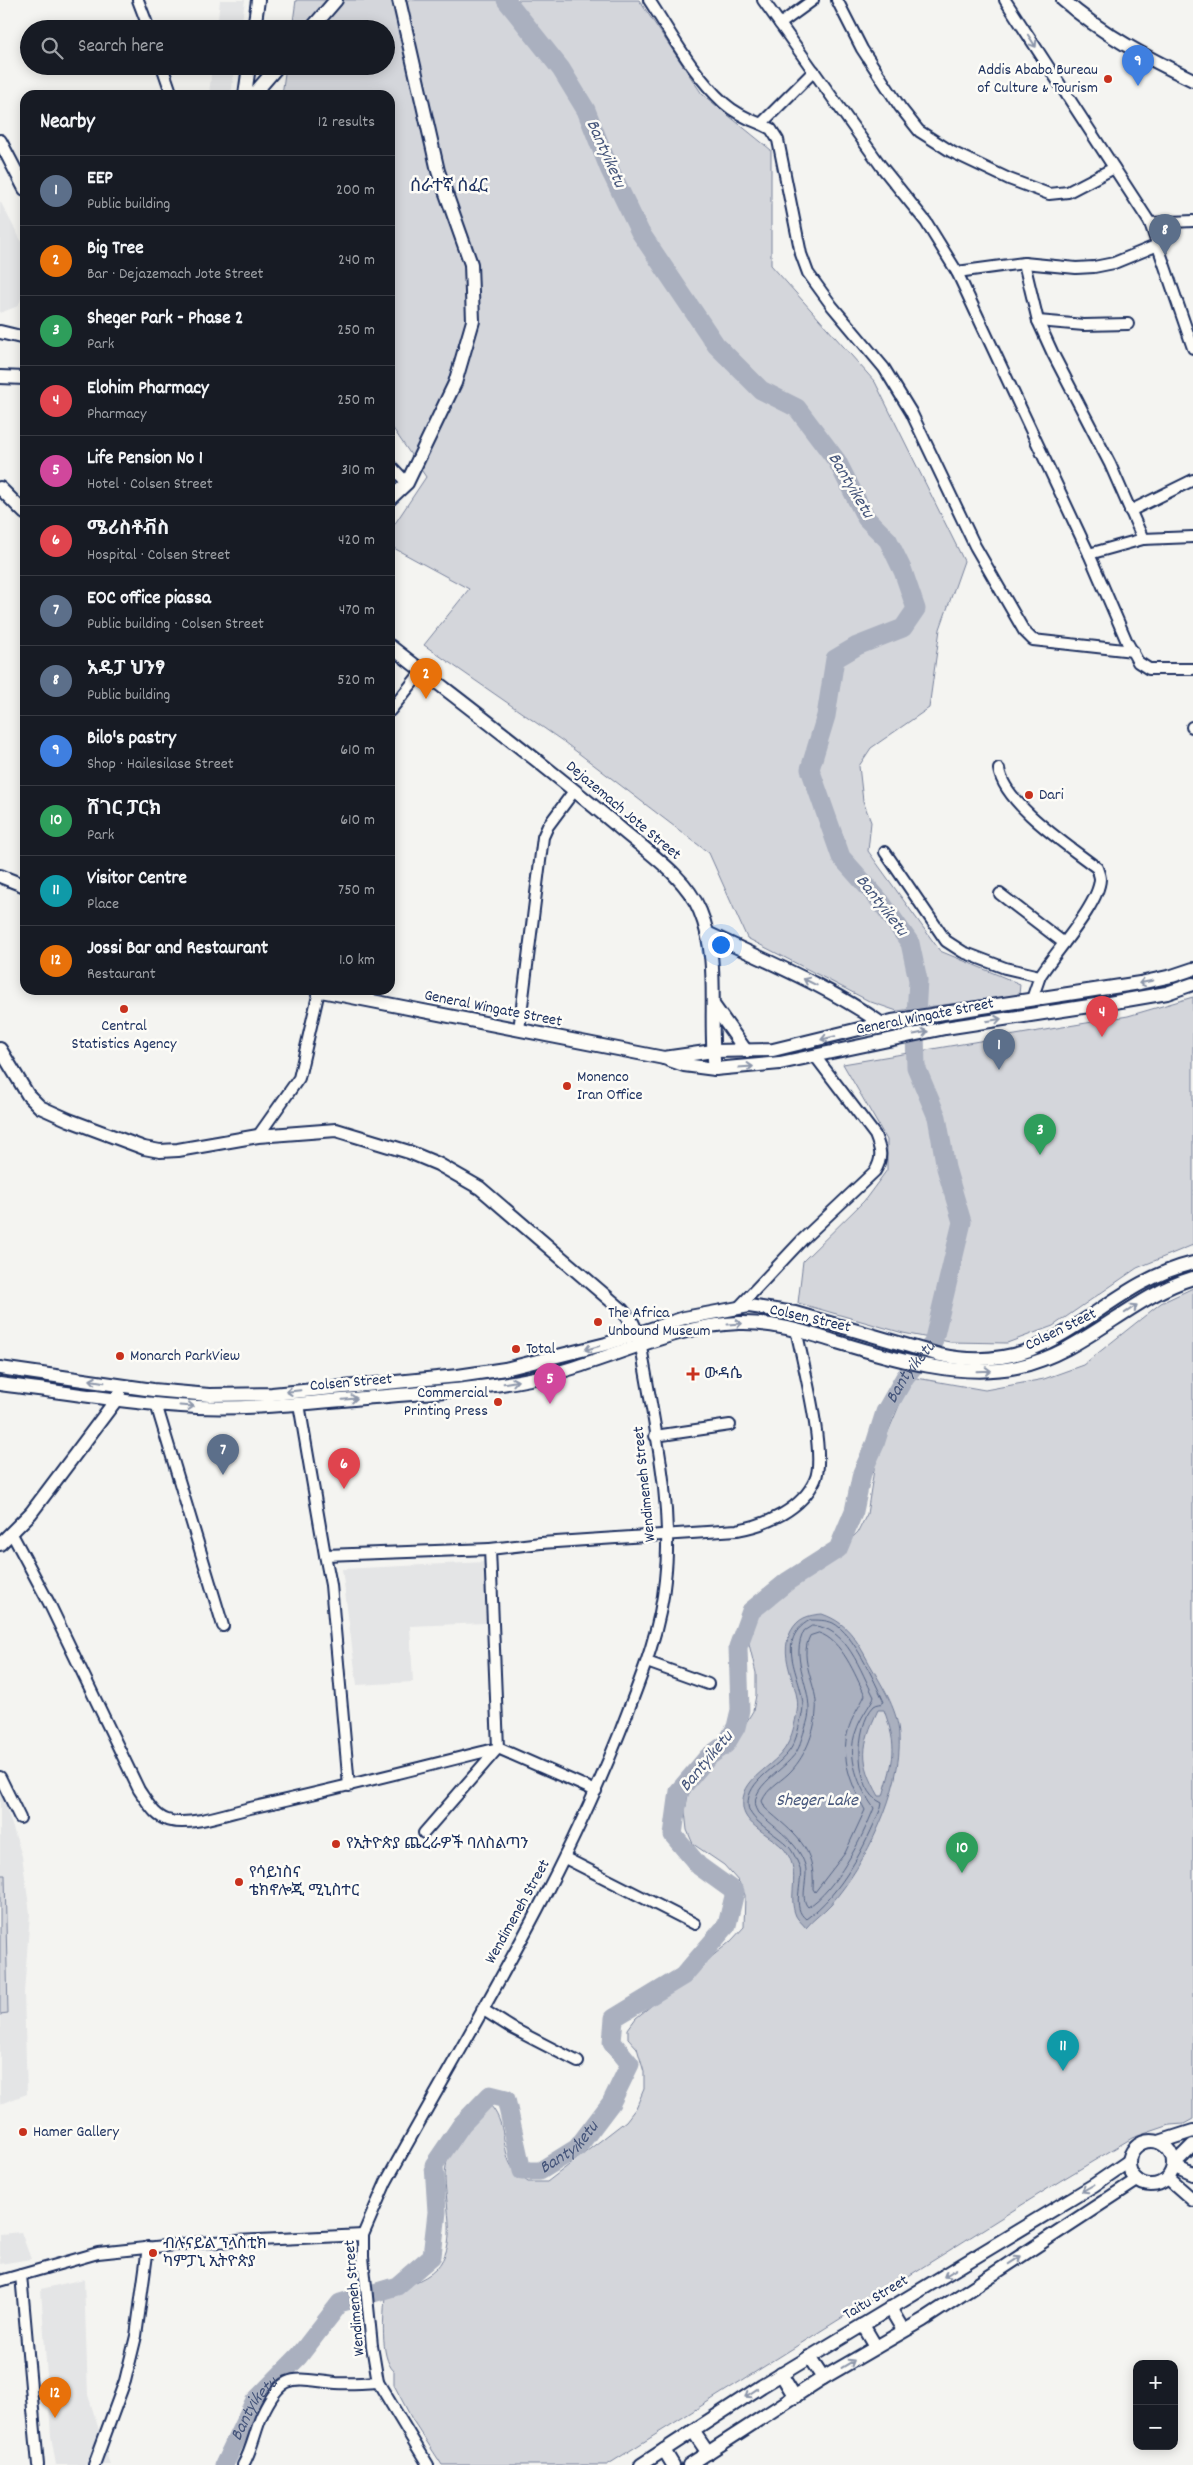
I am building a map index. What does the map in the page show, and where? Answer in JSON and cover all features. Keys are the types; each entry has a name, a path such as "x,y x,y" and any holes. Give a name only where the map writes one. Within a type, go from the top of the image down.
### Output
{"main road":[{"path":"255,20 258,0"},
{"path":"319,20 336,0"},
{"path":"395,495 407,483 455,383 473,321 471,264 438,171 399,0"},
{"path":"1063,0 1080,15 1146,58 1193,80"},
{"path":"246,90 248,75"},
{"path":"257,90 270,75"},
{"path":"0,141 20,179"},
{"path":"0,332 20,337"},
{"path":"0,378 20,378"},
{"path":"0,488 20,507"},
{"name":"Dejazemach Jote Street","path":"395,650 668,868 692,894 707,932 714,1006 713,1051 715,1069"},
{"path":"0,876 20,884"},
{"path":"707,932 831,992 887,1023"},
{"name":"General Wingate Street","path":"664,1058 713,1051 773,1050 887,1023 1140,983 1193,969"},
{"name":"General Wingate Street","path":"342,995 664,1058 684,1065 715,1069 780,1063 946,1028 1109,1003 1167,992 1193,984"},
{"path":"714,1006 746,1051"},
{"path":"0,1049 28,1095 40,1107 144,1148 160,1151 178,1150 258,1136 336,1130 373,1139 438,1164 480,1188 622,1310 640,1340"},
{"path":"0,1368 208,1395 239,1401 478,1374 531,1364 640,1340 684,1318 738,1306 771,1308 795,1313 876,1336 938,1361 955,1358 994,1359 1036,1349 1057,1338 1134,1287 1160,1274 1193,1263"},
{"name":"Colsen Steet","path":"873,1351 938,1361 965,1372 996,1371 1046,1359 1100,1331 1173,1284 1193,1278"},
{"name":"Colsen Street","path":"0,1384 156,1404 239,1401 299,1404 474,1388 532,1379 582,1366 640,1340 699,1328 736,1323 760,1323 796,1329 873,1351"},
{"path":"0,1544 31,1514 116,1400 122,1385"},
{"path":"1193,2131 1159,2142 1145,2141 1138,2145 1133,2150 1129,2161 1132,2174 1137,2180 1148,2184 1155,2184 1168,2178 1174,2165 1193,2145"},
{"path":"1159,2142 1170,2151 1174,2165 1193,2174"},
{"name":"Taitu Street","path":"642,2465 808,2357 1094,2185 1129,2161"},
{"path":"1168,2178 1193,2200"},
{"path":"688,2465 1137,2180"},
{"path":"890,2308 903,2330"},
{"path":"863,2325 876,2347"},
{"path":"808,2357 823,2378"},
{"path":"781,2374 795,2397"},
{"path":"693,2431 708,2453"},
{"path":"664,2450 674,2465"}],"street":[{"path":"138,0 146,20"},
{"path":"649,0 705,83 725,104 741,115 771,129 778,140 801,254 808,273 832,306 884,368 911,412 975,546 1024,631 1034,640 1132,650"},
{"path":"763,0 881,166 926,222 957,272 1138,662 1149,669 1193,669"},
{"path":"780,24 813,0"},
{"path":"837,0 862,49 900,107 919,131 952,152 1009,179 1049,194 1068,192 1114,168"},
{"path":"1005,0 1150,223 1193,348"},
{"path":"761,124 814,71"},
{"path":"165,75 170,90"},
{"path":"1150,223 1193,221"},
{"path":"957,272 1024,263 1076,268 1094,267 1114,263 1158,245"},
{"path":"1024,263 1038,321 1110,464 1143,539"},
{"path":"1038,321 1084,325 1128,324"},
{"path":"395,470 407,483"},
{"path":"1130,511 1193,480"},
{"path":"1089,554 1143,539 1193,537"},
{"path":"395,705 422,671"},
{"path":"999,769 1001,780 1024,809 1097,868 1100,879 1096,894 1081,920 1040,976 1032,999"},
{"path":"519,1030 543,837 548,826 574,791"},
{"path":"885,852 946,941 963,952 1005,968 1040,976"},
{"path":"1000,894 1064,943"},
{"path":"258,1136 299,1078 316,995"},
{"path":"738,1306 802,1240 875,1171 881,1161 881,1150 876,1135 815,1056"},
{"path":"325,1555 490,1549 541,1543 754,1527 778,1517 793,1506 815,1480 818,1466 817,1440 796,1329"},
{"name":"Wendimeneh Street","path":"428,2465 378,2382 369,2314 363,2235 386,2182 565,1858 596,1791 647,1662 662,1603 668,1534 640,1340"},
{"path":"156,1404 223,1626"},
{"path":"299,1404 331,1585 349,1786"},
{"path":"655,1436 730,1425"},
{"path":"12,1534 49,1603 139,1790 156,1815 169,1821 196,1820 349,1786 498,1748 596,1791"},
{"path":"424,1833 498,1748 490,1549"},
{"path":"647,1662 708,1684"},
{"path":"0,1777 20,1818"},
{"path":"565,1858 695,1924"},
{"path":"482,2009 512,2028 578,2062"},
{"path":"0,2281 98,2252 148,2247 363,2235"},
{"path":"94,2465 110,2426 129,2363 139,2317 148,2247"},
{"path":"21,2275 38,2465"},
{"path":"242,2465 270,2399 285,2383 305,2378 336,2383 378,2382"}],"shaded area":[{"path":"220,0 245,0 242,20 218,20"},
{"path":"296,0 639,0 702,94 771,150 771,265 875,382 964,561 940,629 929,708 871,748 859,766 863,801 871,822 868,851 940,951 1020,984 1019,995 897,1011 871,1002 747,938 709,853 564,742 424,645 469,589 395,549 395,524 426,477 395,431 395,90 283,90 285,75 395,75 395,20 293,20"},
{"path":"211,75 234,75 232,90 210,90"},
{"path":"0,201 20,239 20,301 18,306 0,313"},
{"path":"1193,997 1193,1245 1137,1268 1053,1326 1007,1343 950,1342 903,1333 798,1303 803,1261 864,1201 887,1170 887,1140 843,1064 1128,1016"},
{"path":"1193,1288 1193,2119 1184,2124 1170,2125 1132,2138 1060,2181 607,2465 442,2465 412,2419 394,2385 394,2371 389,2364 384,2346 385,2294 426,2277 436,2269 443,2259 449,2238 446,2169 452,2146 464,2125 481,2110 491,2106 497,2114 511,2165 528,2182 547,2182 626,2121 636,2108 644,2089 644,2072 637,2048 628,2038 628,2029 636,2018 731,1941 744,1927 745,1895 739,1882 724,1865 693,1844 687,1830 685,1811 688,1795 696,1783 736,1739 753,1711 756,1695 756,1673 749,1644 750,1628 757,1611 771,1594 821,1568 858,1532 867,1514 875,1463 911,1377 985,1390 1044,1379 1083,1365 1161,1303"},
{"path":"485,1562 486,1623 410,1626 413,1682 357,1685 342,1569"},
{"path":"0,1788 22,1856 30,1913 24,1993 27,2094 0,2104"},
{"path":"0,1875 5,1875 8,2014 0,2015"},
{"path":"21,2232 31,2259 0,2264 0,2234"},
{"path":"84,2279 88,2395 110,2465 56,2465 51,2436 41,2289"}],"water":[{"name":"Sheger Lake","path":"822,1614 840,1623 853,1636 886,1692 898,1726 899,1756 888,1802 869,1848 844,1888 831,1904 806,1928 797,1918 794,1908 794,1877 791,1861 782,1847 756,1827 745,1815 743,1797 746,1788 752,1781 782,1753 793,1729 798,1703 786,1652 791,1631 804,1618","holes":["878,1710 884,1710 891,1734 893,1753 883,1796 879,1796 868,1773 865,1753 872,1723"]}],"waterway":[{"name":"Bantyiketu","path":"224,2465 254,2402 299,2356 340,2303 397,2286 432,2256 437,2212 434,2165 462,2124 490,2095 506,2099 522,2171 540,2171 577,2148 611,2103 630,2064 612,2042 614,2018 683,1976 727,1925 735,1892 699,1866 673,1835 679,1791 708,1757 726,1744 736,1727 740,1710 738,1647 751,1611 788,1581 838,1549 854,1511 862,1473 875,1444 885,1412 905,1377 933,1343 962,1222 946,1168 937,1117 916,1067 915,1033 918,980 910,943 881,902 841,857 810,769 826,716 835,659 857,646 903,628 916,609 903,571 888,540 866,518 837,461 797,408 761,390 716,345 640,232 609,168 586,110 561,69 506,0"}],"place":[{"name":"Addis Ababa Bureau of Culture & Tourism","path":"1108,79"},
{"name":"Bilo's pastry","path":"1138,86"},
{"name":"አዴፓ ህንፃ","path":"1165,255"},
{"name":"Big Tree","path":"426,699"},
{"name":"Dari","path":"1029,795"},
{"name":"Central Statistics Agency","path":"124,1009"},
{"name":"Elohim Pharmacy","path":"1102,1037"},
{"name":"EEP","path":"999,1070"},
{"name":"Monenco Iran Office","path":"567,1086"},
{"name":"Sheger Park - Phase 2","path":"1040,1155"},
{"name":"The Africa Unbound Museum","path":"598,1322"},
{"name":"Total","path":"516,1349"},
{"name":"Monarch ParkView","path":"120,1356"},
{"name":"ውዳሴ","path":"693,1374"},
{"name":"Commercial Printing Press","path":"498,1402"},
{"name":"Life Pension No 1","path":"550,1404"},
{"name":"EOC office piassa","path":"223,1475"},
{"name":"ሜሪስቶቭስ","path":"344,1489"},
{"name":"የኢትዮጵያ ጨረራዎች ባለስልጣን","path":"336,1844"},
{"name":"ሸገር ፓርክ","path":"962,1873"},
{"name":"የሳይነስና ቴክኖሎጂ ሚኒስተር","path":"239,1882"},
{"name":"Visitor Centre","path":"1063,2071"},
{"name":"Hamer Gallery","path":"23,2132"},
{"name":"ብሉናይል ፕላስቲክ ካምፓኒ ኢትዮጵያ","path":"153,2253"},
{"name":"Jossi Bar and Restaurant","path":"55,2418"}],"district":[{"name":"ሰራተኛ ሰፈር","path":"449,187"}]}
